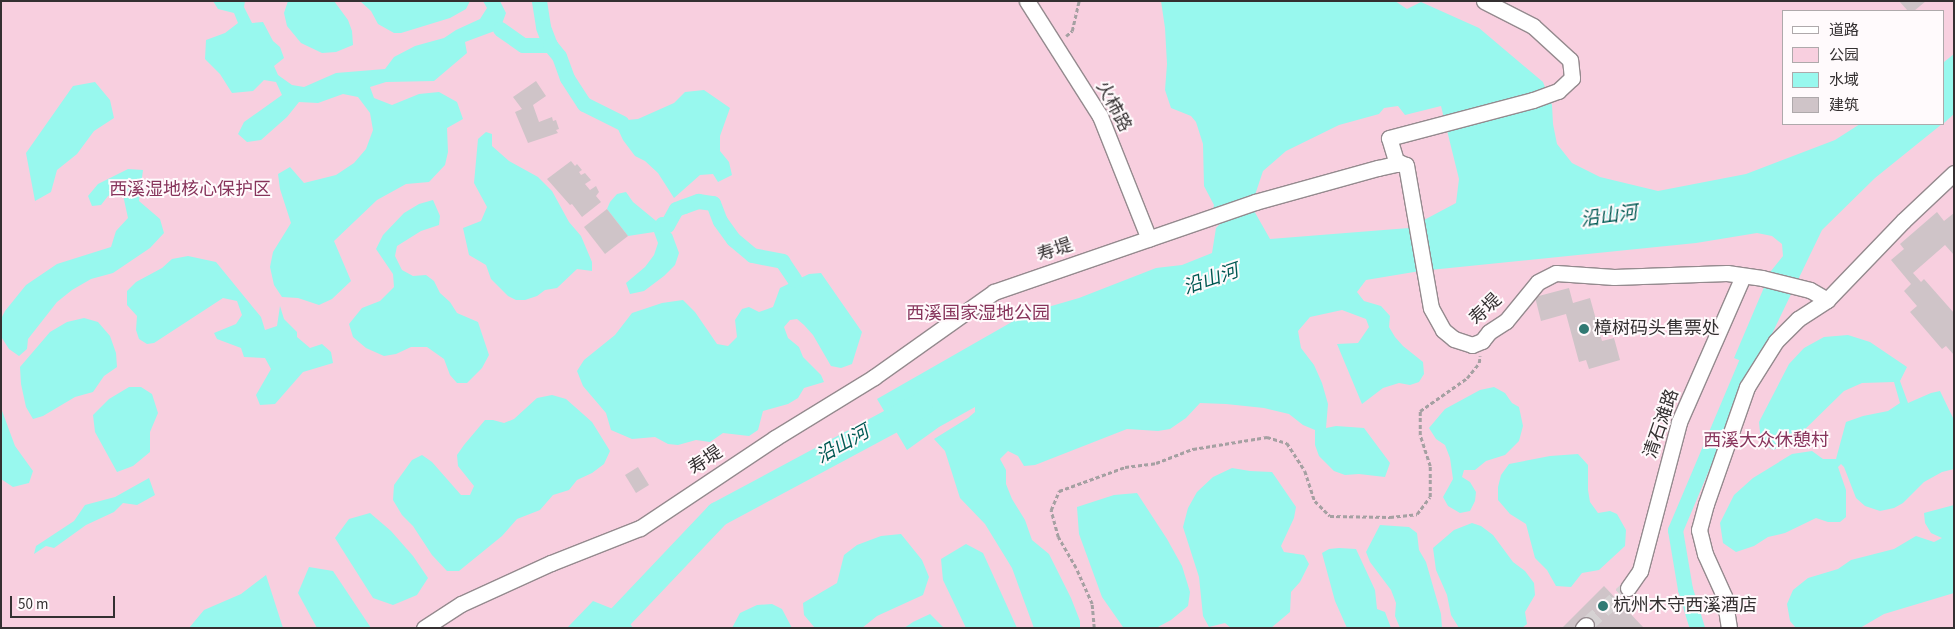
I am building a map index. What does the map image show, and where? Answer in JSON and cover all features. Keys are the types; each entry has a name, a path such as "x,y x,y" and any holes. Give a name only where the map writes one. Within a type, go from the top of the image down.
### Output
{"street":[{"name":"火柿路","path":"1027,1 1100,116 1149,239"},
{"path":"1397,164 1389,138 1558,91 1572,78 1570,60 1533,26 1484,1"},
{"name":"寿堤","path":"424,628 461,604 550,563 640,528 775,438 874,377 994,292 1255,202 1397,164 1406,165 1431,308 1443,330 1454,339 1472,345 1482,341 1489,332 1506,321 1538,282 1556,273 1614,277 1727,273 1762,278 1810,290 1828,300"},
{"path":"1729,628 1724,596 1705,554 1699,530 1706,504 1747,387 1776,341 1798,319 1828,300 1903,221 1954,173"},
{"name":"清石滩路","path":"1628,588 1640,571 1679,422 1743,276"}],"path":[{"path":"1055,45 1072,31 1079,1"},
{"path":"1094,628 1092,604 1076,568 1058,537 1051,510 1059,491 1125,467 1156,463 1193,449 1267,437 1288,443 1306,470 1315,501 1330,516 1390,517 1417,514 1430,497 1430,466 1420,436 1420,410 1468,378 1479,363 1482,341"}],"green space":[{"name":"西溪国家湿地公园","path":"1,1 1954,1 1954,628 1,628"}],"water":[{"path":"213,1 245,1 244,7 252,23 263,22 273,41 280,47 284,58 274,66 278,75 292,85 304,87 336,73 385,69 394,57 415,46 444,38 480,19 487,8 483,1 500,1 506,13 500,29 465,42 467,53 434,81 386,82 370,87 374,98 392,105 419,94 439,92 457,102 463,119 447,128 448,152 445,165 429,182 406,184 377,200 334,241 351,281 332,299 319,305 298,298 282,297 274,285 270,267 273,252 291,223 280,189 278,174 290,167 304,183 336,175 354,163 366,149 373,130 370,113 358,97 343,94 318,103 299,102 287,117 261,140 247,142 238,134 244,122 282,95 276,82 264,80 253,91 232,93 220,74 205,59 206,40 225,33 238,23 234,13 218,9"},
{"path":"288,1 334,1 348,20 352,31 353,45 336,52 322,53 301,43 287,26 284,13"},
{"path":"360,1 470,1 466,9 450,18 401,33 394,33 378,24 371,11"},
{"path":"1161,1 1395,1 1407,9 1421,2 1479,28 1543,82 1552,105 1557,144 1572,163 1600,177 1658,191 1746,174 1835,140 1858,125 1941,125 1875,178 1822,230 1756,367 1734,358 1771,271 1783,256 1782,244 1772,236 1757,233 1696,243 1420,271 1366,280 1357,292 1364,301 1381,306 1390,316 1389,327 1395,337 1423,362 1424,374 1419,382 1410,385 1399,383 1383,388 1362,404 1337,344 1358,343 1369,327 1366,319 1342,310 1310,317 1298,331 1301,348 1314,365 1322,383 1328,404 1326,428 1336,426 1364,428 1390,463 1385,477 1359,474 1345,475 1334,471 1319,456 1315,445 1315,430 1303,425 1289,414 1264,408 1226,404 1200,403 1186,418 1170,429 1158,431 1127,429 1035,465 1024,466 1018,456 1008,451 1000,459 1006,470 1006,484 1012,499 1025,520 1032,540 1049,554 1080,621 1080,628 1034,628 1012,568 985,524 960,498 945,451 934,439 968,418 975,412 975,407 939,427 907,450 877,399 1017,319 1079,298 1156,268 1182,265 1212,253 1216,228 1220,224 1211,218 1214,205 1204,186 1203,144 1196,122 1191,116 1171,108 1165,90 1167,64","holes":["1398,106 1405,115 1441,106 1459,179 1456,203 1409,228 1270,239 1253,209 1255,195 1263,171 1286,151 1339,125 1379,114 1384,108"]},
{"path":"1954,54 1954,114 1945,122 1945,61"},
{"path":"95,82 110,100 114,118 94,131 77,154 57,170 51,192 35,201 26,153 73,86"},
{"path":"704,90 730,108 720,136 720,151 729,162 732,175 718,182 713,174 700,175 674,198 658,173 645,161 635,156 623,140 617,127 627,120 638,119 674,103 685,92"},
{"path":"486,132 492,134 492,146 509,161 538,177 552,191 569,222 581,236 592,262 592,271 577,269 557,288 545,290 537,296 525,300 516,300 508,296 491,279 486,265 469,255 463,228 481,221 487,207 474,183 478,139"},
{"path":"128,169 143,170 139,201 160,219 164,233 150,248 113,273 91,279 72,290 57,302 28,339 27,349 19,356 9,349 2,338 1,319 5,311 26,285 57,264 111,247 116,231 128,218 123,195 118,192 108,196 101,205 92,206 88,196 98,184"},
{"path":"626,192 633,202 672,234 679,253 675,265 664,276 644,291 630,294 626,283 645,267 654,255 658,243 654,232 628,236 607,209 617,194"},
{"path":"433,200 440,216 439,225 421,231 397,246 395,256 402,270 413,276 426,275 434,281 440,293 450,302 457,313 478,322 489,355 482,368 467,383 457,383 450,375 444,359 427,347 411,347 396,354 384,356 366,348 353,337 349,324 362,308 380,301 394,287 393,274 376,249 383,235 404,213 419,204"},
{"path":"188,256 216,262 261,317 265,330 277,326 280,306 284,319 297,332 297,337 310,348 322,344 331,352 333,363 303,372 275,404 260,405 256,395 271,369 265,358 244,357 241,348 217,339 214,333 236,324 242,315 237,301 223,298 154,343 147,344 139,339 136,330 137,316 127,305 127,291 136,282 162,268 172,259"},
{"path":"821,273 862,332 852,364 841,368 831,366 813,335 797,319 790,320 784,327 788,338 799,347 803,357 821,375 824,382 804,388 798,398 788,404 763,411 758,430 749,436 723,433 710,442 696,440 678,445 668,444 655,437 632,439 611,430 606,413 583,386 577,371 584,360 615,335 632,313 662,303 683,300 695,312 717,344 728,346 737,337 735,320 742,309 749,307 759,312 773,307 780,288 809,274"},
{"path":"84,318 98,322 110,336 116,353 117,367 104,376 93,392 75,397 43,416 33,419 26,407 21,384 20,367 50,332 67,322"},
{"path":"1848,335 1870,342 1907,367 1900,381 1908,403 1940,391 1954,420 1954,469 1942,472 1924,482 1903,503 1894,508 1880,511 1865,506 1856,498 1844,467 1841,464 1838,467 1846,490 1846,517 1840,522 1828,522 1816,518 1785,533 1768,537 1754,546 1736,552 1723,543 1720,523 1734,495 1753,478 1792,454 1812,451 1823,459 1836,459 1846,422 1888,411 1900,403 1894,382 1862,383 1844,391 1797,437 1780,447 1773,450 1761,442 1759,422 1789,364 1804,348 1824,337"},
{"path":"129,387 141,387 152,394 158,413 150,432 150,452 133,466 117,472 95,432 93,415 109,399"},
{"path":"1494,387 1505,393 1512,403 1519,407 1523,426 1519,441 1505,455 1486,461 1475,470 1464,470 1462,477 1470,482 1476,492 1475,501 1470,511 1460,513 1448,506 1443,497 1453,479 1450,458 1445,445 1436,439 1429,428 1445,409 1480,390"},
{"path":"552,395 566,399 592,422 610,451 604,464 592,473 577,480 569,490 553,495 540,510 517,519 502,536 459,571 447,571 432,555 413,526 402,515 393,500 394,485 412,460 422,455 432,462 461,495 470,495 474,486 458,466 457,455 464,445 485,420 504,423 514,419 537,398"},
{"path":"1,408 15,446 33,471 29,483 13,487 1,479"},
{"path":"1578,454 1588,465 1590,502 1598,513 1610,511 1617,514 1626,530 1625,546 1599,570 1582,573 1571,587 1556,586 1547,570 1535,558 1526,524 1510,514 1498,500 1498,487 1501,475 1509,464 1550,456"},
{"path":"1232,468 1272,472 1296,507 1294,518 1281,546 1284,552 1304,555 1309,564 1300,582 1291,592 1290,612 1271,628 1231,628 1225,623 1209,627 1203,616 1199,577 1183,527 1188,508 1197,492 1213,477"},
{"path":"149,478 155,495 137,505 123,503 114,512 86,525 54,548 46,546 34,554 36,546 74,521 85,505 115,497"},
{"path":"1137,493 1182,566 1190,592 1188,606 1171,620 1156,628 1123,627 1102,597 1079,534 1077,507 1114,495"},
{"path":"1954,505 1954,593 1884,614 1860,628 1796,628 1790,621 1787,604 1793,590 1808,578 1838,569 1851,560 1894,549 1916,536 1934,542 1942,538 1931,533 1925,523 1924,513"},
{"path":"370,513 391,531 413,556 428,578 417,595 393,605 373,598 335,538 349,519"},
{"path":"1472,523 1481,526 1493,535 1513,562 1525,571 1534,583 1535,595 1525,612 1527,624 1522,628 1459,628 1451,615 1447,595 1436,570 1433,548 1454,530"},
{"path":"1380,525 1409,527 1417,533 1419,550 1426,562 1441,614 1442,628 1400,628 1395,616 1396,603 1391,590 1370,562 1366,552"},
{"path":"901,534 922,560 929,577 923,595 877,616 862,628 815,628 804,615 803,603 837,583 844,555 857,545 881,536"},
{"path":"966,544 983,553 1017,628 966,628 943,580 941,559"},
{"path":"1329,549 1356,549 1375,590 1377,609 1385,612 1391,628 1347,628 1335,601 1322,553"},
{"path":"309,567 333,571 371,628 317,628 298,593"},
{"path":"266,575 283,628 189,628 204,610 241,594"},
{"path":"593,601 623,613 633,628 567,628"},
{"path":"772,604 782,609 792,628 732,628 740,613 757,605"},
{"path":"930,614 944,628 904,628 913,622"}],"building":[{"path":"1899,1 1926,1 1915,10 1907,10"},
{"path":"536,81 546,96 533,105 539,122 552,117 553,121 556,120 559,129 556,130 558,133 528,143 515,112 522,109 513,97"},
{"path":"571,161 582,170 579,172 581,175 585,173 591,180 585,184 590,190 596,186 599,192 596,196 601,202 582,217 547,179"},
{"path":"607,209 628,236 605,254 584,227"},
{"path":"1937,212 1944,221 1954,213 1954,255 1945,245 1913,273 1921,282 1924,279 1954,313 1954,355 1946,346 1942,349 1910,312 1917,306 1904,291 1911,284 1891,260 1904,249 1900,244"},
{"name":"樟树码头售票处","path":"1569,288 1573,303 1590,298 1602,341 1614,338 1620,360 1589,369 1586,360 1579,362 1566,314 1541,321 1535,297"},
{"path":"638,467 649,485 636,493 625,475"},
{"name":"杭州木守西溪酒店","path":"1604,586 1643,627 1562,628"}],"waterway":[{"path":"539,1 543,27 550,45"},
{"path":"500,29 523,45 550,45 559,56 567,78 584,104 622,123"},
{"path":"662,224 667,225 676,209 698,201 713,203 720,221 733,239 752,255 782,261 794,279"},
{"path":"1697,628 1685,589 1675,530 1753,345"},
{"name":"沿山河","path":"609,628 717,514 920,405"}],"tunnel":[{"path":"1586,625 1628,588"}],"place":[{"name":"樟树码头售票处","path":"1584,329"},
{"name":"杭州木守西溪酒店","path":"1603,606"}],"park label":[{"name":"西溪湿地核心保护区","path":"190,190"},
{"name":"西溪大众休憩村","path":"1766,441"}]}
